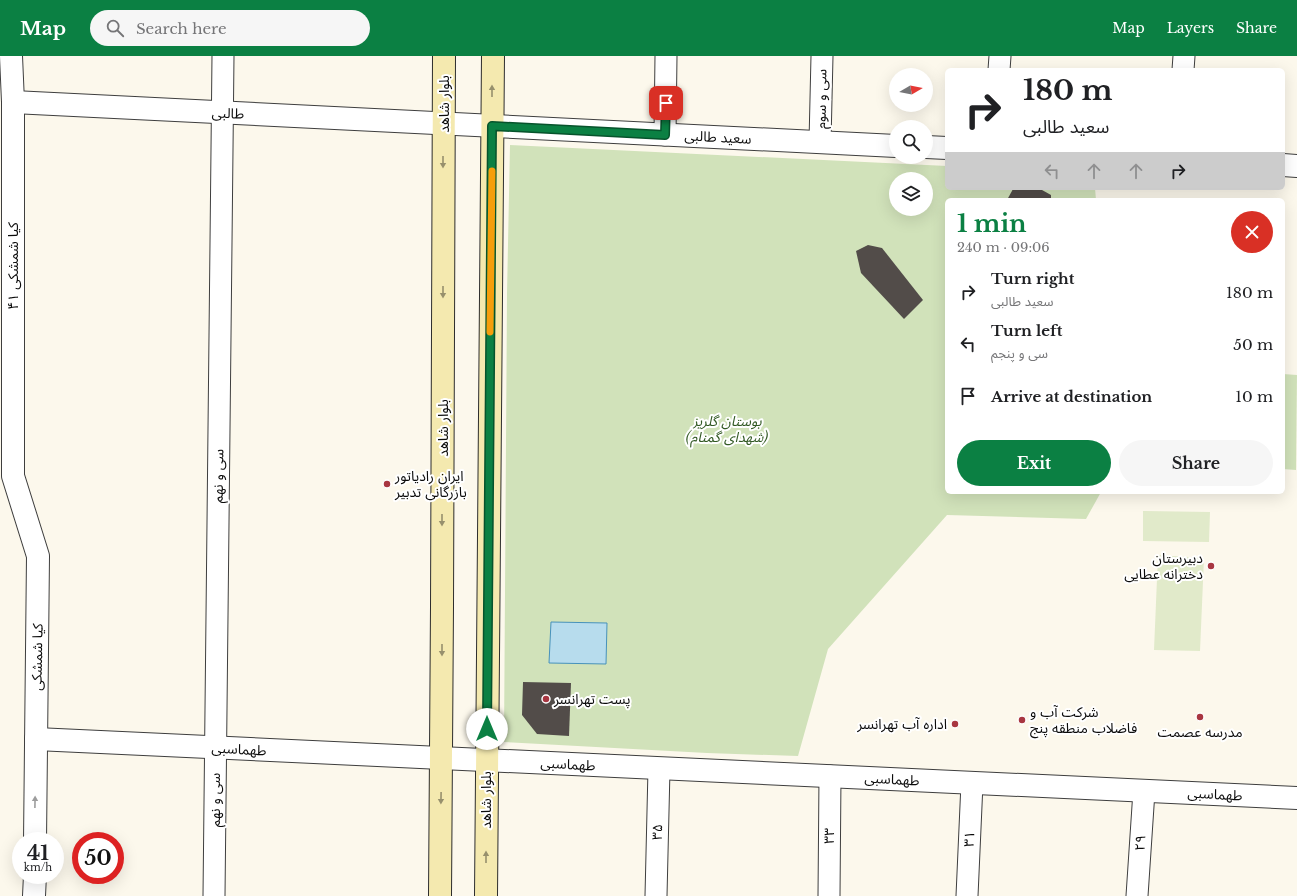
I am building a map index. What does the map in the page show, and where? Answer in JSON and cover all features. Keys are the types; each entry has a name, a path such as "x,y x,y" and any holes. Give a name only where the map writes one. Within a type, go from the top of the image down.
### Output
{"main road":[{"name":"بلوار شاهد","path":"440,896 444,56"},
{"name":"بلوار شاهد","path":"486,896 493,56"}],"street":[{"name":"۴۱ کیا شمشکی","path":"6,476 13,102 11,56"},
{"name":"سی و نهم","path":"214,896 223,56"},
{"path":"665,135 666,56"},
{"name":"سی و سوم","path":"820,142 822,56"},
{"path":"999,68 1000,56"},
{"path":"1183,68 1184,56"},
{"name":"طالبی","path":"13,102 492,126"},
{"name":"سعید طالبی","path":"492,126 889,146"},
{"path":"933,147 945,148"},
{"path":"1285,165 1297,166"},
{"name":"کیا شمشکی","path":"6,476 38,556 35,832"},
{"name":"طهماسبی","path":"36,739 1297,798"},
{"name":"۳۵","path":"656,896 659,768"},
{"name":"۳۳","path":"829,896 830,776"},
{"name":"۳۱","path":"967,896 972,783"},
{"name":"۲۹","path":"1137,896 1144,791"},
{"path":"34,884 34,896"}],"green space":[{"name":"بوستان گلریز (شهدای گمنام)","path":"510,145 945,166 945,190 1095,190 1096,198 945,198 945,494 1100,494 1086,519 947,515 828,649 798,756 707,753 504,742 507,294"},
{"path":"1285,374 1297,375 1296,470 1285,469"},
{"path":"1143,511 1210,512 1209,542 1143,541"},
{"path":"1158,555 1204,558 1200,651 1154,650"}],"water":[{"path":"551,622 607,623 606,664 549,663"}],"building":[{"path":"1012,190 1042,190 1051,195 1051,198 1008,198"},
{"path":"868,245 882,248 923,300 904,319 861,273 856,251"},
{"name":"پست تهرانسر","path":"523,682 571,683 569,736 537,734 522,715"}],"slow traffic":[{"path":"490,332 492,171"}],"place":[{"name":"ایران رادیاتور بازرگانی تدبیر","path":"387,484"},
{"name":"دبیرستان دخترانه عطایی","path":"1211,566"},
{"name":"پست تهرانسر","path":"546,699"},
{"name":"مدرسه عصمت","path":"1200,717"},
{"name":"شرکت آب و فاضلاب منطقه پنج","path":"1022,720"},
{"name":"اداره آب تهرانسر","path":"955,724"}],"route":[{"path":"487,729 492,126 665,135 666,103"}]}
